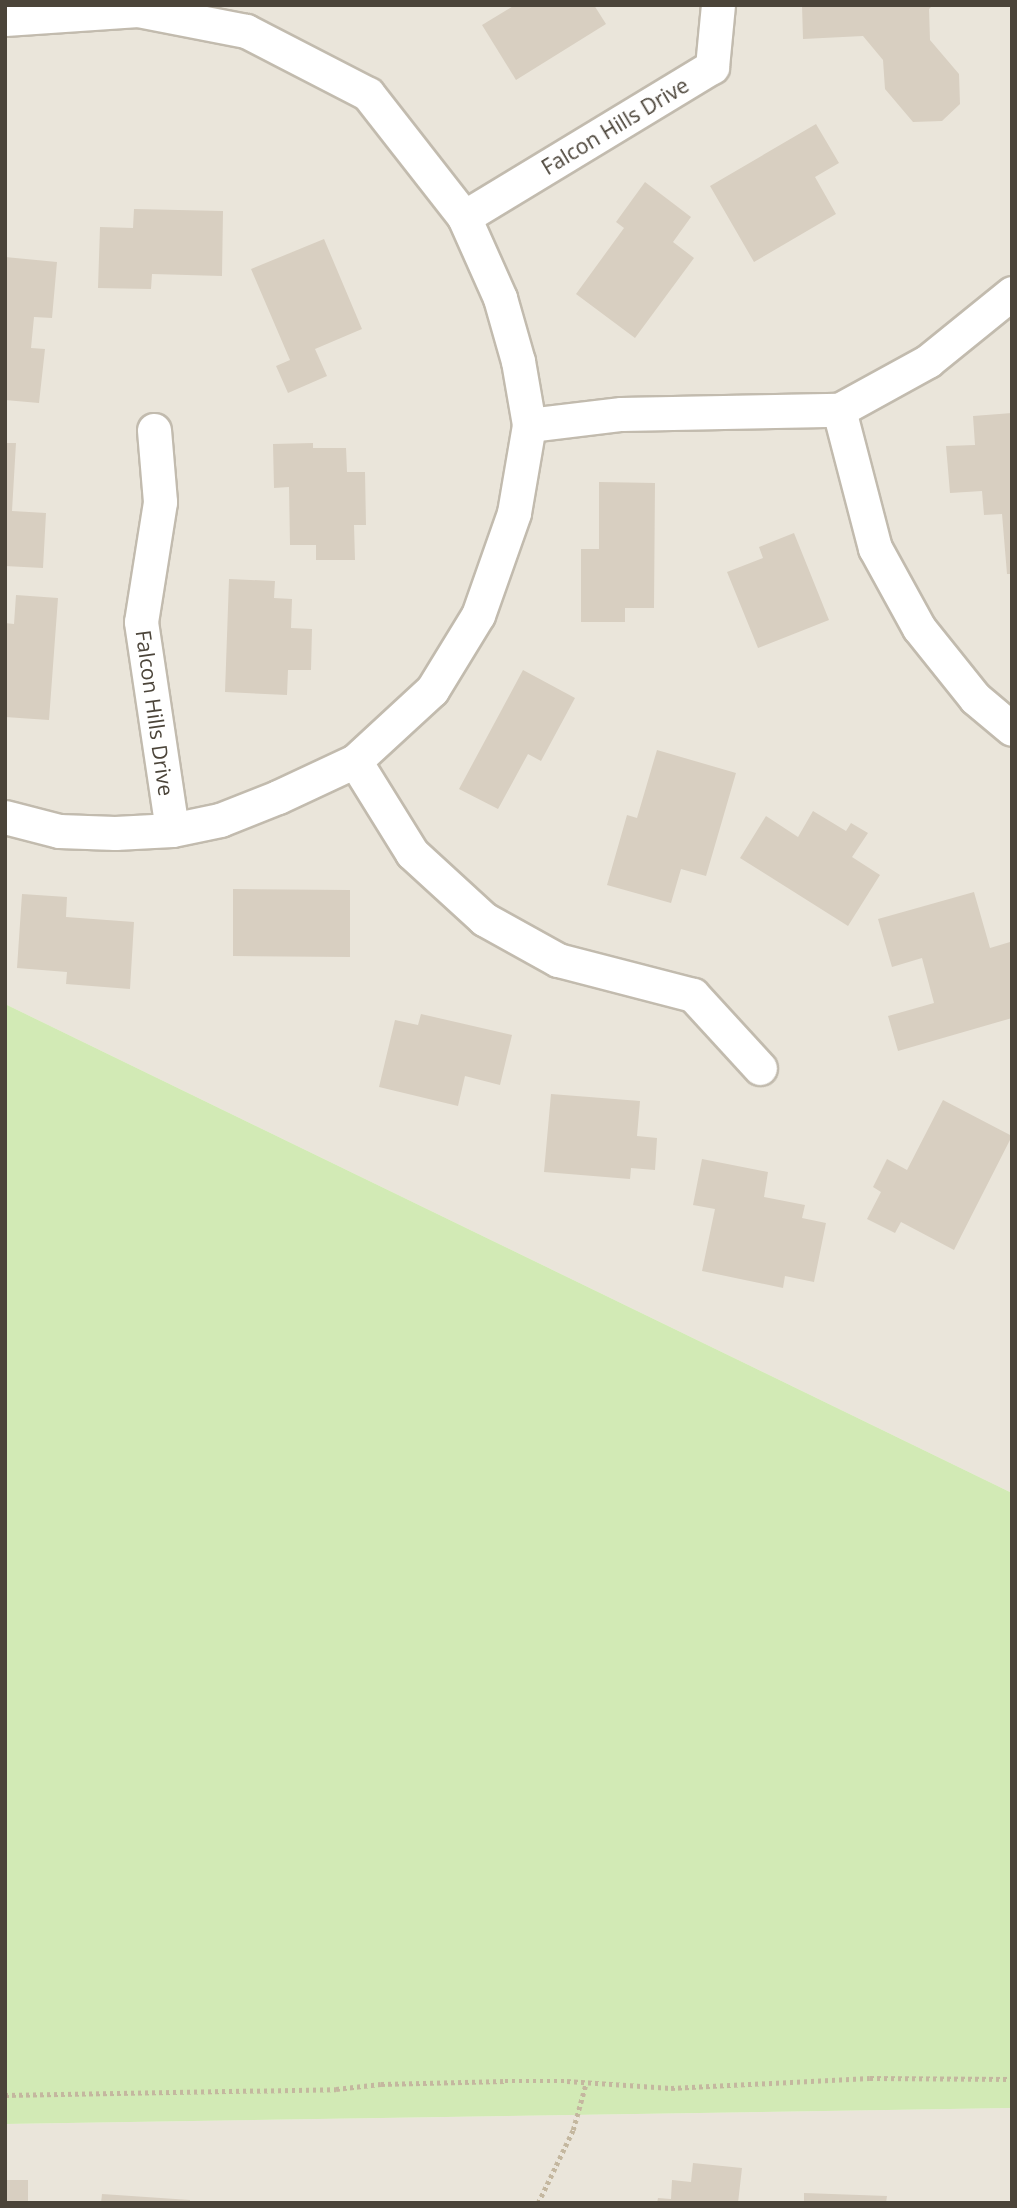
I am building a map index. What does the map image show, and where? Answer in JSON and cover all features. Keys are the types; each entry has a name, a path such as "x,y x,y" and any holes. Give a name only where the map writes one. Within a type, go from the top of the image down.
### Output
{"street":[{"name":"Falcon Hills Drive","path":"464,217 712,66 718,5"},
{"path":"5,19 138,10 246,31 368,94 464,217 500,298 518,361 529,425 513,513 478,615 432,690 355,761 243,811 172,830 115,833 59,831 5,817"},
{"path":"529,425 621,414 839,410 929,361 1012,293"},
{"path":"839,410 875,548 919,628 975,698 1012,729"},
{"name":"Falcon Hills Drive","path":"154,430 160,502 141,622 172,830"},
{"path":"355,761 412,853 484,919 558,960 693,995 760,1068"}],"path":[{"path":"5,2095 336,2089 462,2082 586,2082 671,2088 870,2078 1012,2079"},
{"path":"538,2203 573,2130 586,2082"}],"shaded area":[{"path":"5,5 1012,5 1012,1493 5,1004"},
{"path":"1012,2108 1012,2203 5,2203 5,2124"}],"green space":[{"path":"5,1004 1012,1493 1012,2108 5,2124"}],"building":[{"path":"515,5 594,5 606,24 516,80 482,25"},
{"path":"802,5 933,5 929,9 930,40 959,74 960,104 942,121 913,122 885,89 883,60 863,36 803,39"},
{"path":"816,124 839,163 815,177 836,214 754,262 710,186"},
{"path":"645,182 691,217 673,242 694,258 635,338 576,294 624,228 616,222"},
{"path":"134,209 223,211 222,276 152,274 151,289 98,288 100,227 133,228"},
{"path":"324,239 362,329 315,349 327,376 288,393 276,366 290,360 251,269"},
{"path":"5,257 57,262 52,318 34,317 31,348 45,349 39,403 5,400"},
{"path":"1012,413 1012,574 1007,574 1002,514 984,515 982,491 950,493 946,446 975,445 973,416"},
{"path":"5,443 16,443 12,511 46,513 43,568 5,566"},
{"path":"313,443 313,448 346,448 347,472 365,472 366,525 354,525 355,560 316,560 316,545 290,545 289,487 274,488 273,444"},
{"path":"599,482 655,483 654,608 625,608 625,622 581,622 581,549 599,549"},
{"path":"794,533 829,620 758,648 727,572 763,558 759,547"},
{"path":"229,579 275,581 274,598 292,599 291,628 312,629 311,670 288,670 287,695 225,692"},
{"path":"16,595 58,598 49,720 5,717 5,623 14,624"},
{"path":"523,670 575,698 541,761 528,754 498,809 459,789"},
{"path":"657,750 736,773 706,876 681,869 671,903 607,885 627,815 637,818"},
{"path":"813,811 846,831 851,823 868,833 852,857 880,875 848,926 740,858 766,816 798,837"},
{"path":"233,889 350,890 350,957 233,956"},
{"path":"974,892 990,948 1010,942 1012,1018 898,1051 888,1016 934,1003 922,958 892,967 878,919"},
{"path":"22,894 67,897 66,917 134,922 130,989 66,984 67,972 17,968"},
{"path":"421,1014 512,1035 500,1085 465,1076 458,1106 379,1087 395,1020 418,1025"},
{"path":"551,1094 640,1101 637,1136 657,1138 655,1170 631,1168 630,1179 544,1172"},
{"path":"943,1100 1012,1136 954,1250 901,1222 895,1233 867,1219 881,1192 873,1187 887,1159 907,1170"},
{"path":"702,1159 768,1172 764,1197 805,1205 802,1218 826,1223 814,1282 785,1276 783,1288 702,1271 715,1209 693,1205"},
{"path":"693,2163 742,2168 738,2203 657,2203 658,2198 671,2199 672,2180 691,2182"},
{"path":"5,2180 28,2180 28,2203 5,2203"},
{"path":"804,2193 887,2196 886,2203 804,2203"},
{"path":"102,2194 190,2200 190,2203 101,2203"}]}
